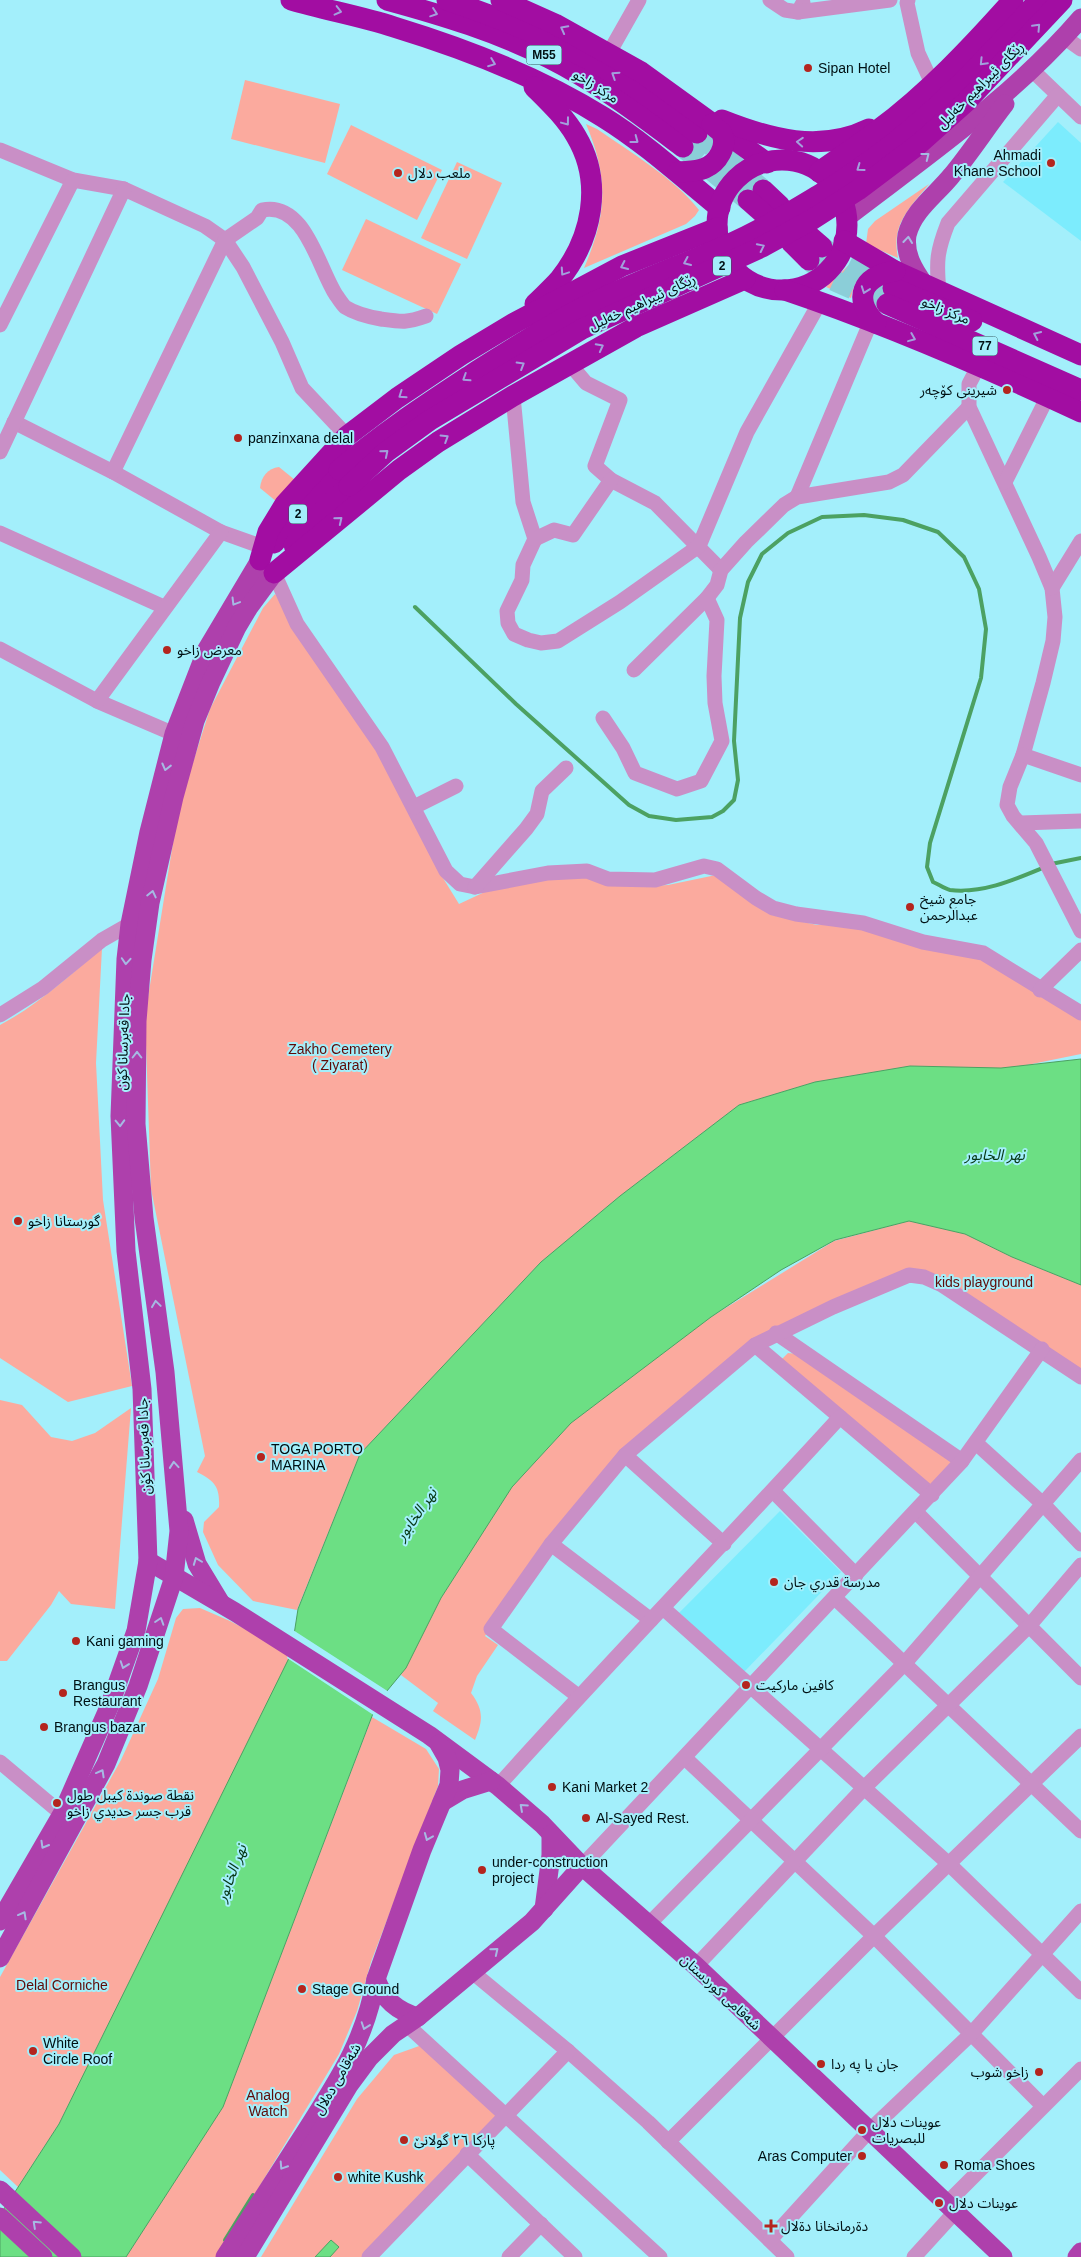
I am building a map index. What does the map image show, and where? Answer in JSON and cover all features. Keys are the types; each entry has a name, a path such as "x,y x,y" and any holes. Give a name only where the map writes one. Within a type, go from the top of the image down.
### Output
{"highway":[{"path":"266,560 268,532 285,504 347,436 421,382 516,322 622,266 719,218 678,172 605,118 520,74 394,27 291,0"},
{"name":"مركز زاخو","path":"387,0 425,10 508,40 550,58 690,140 654,100 603,68 538,35 447,0"},
{"path":"501,0 556,24 609,53 695,109 767,163"},
{"path":"819,172 896,116 992,24 1013,0"},
{"name":"ڕێگای ئیبراهیم خەلیل","path":"344,478 378,437 510,350 581,309 728,245 794,210 849,176 898,140 942,103 996,48 1039,0"},
{"name":"ڕێگای ئیبراهیم خەلیل","path":"266,560 317,491 344,478 386,452 430,420 582,329 762,247 813,219 858,190 919,144 966,102 1062,0"},
{"path":"516,322 559,280 577,253 592,205 588,164 576,136 553,105 520,74"},
{"path":"678,172 706,168 714,163 723,148 721,132 695,109"},
{"path":"695,109 746,130 773,138 816,143 862,132 896,116"},
{"name":"2","path":"794,162 819,172 837,192 846,218 844,241 838,257 829,270 816,281 801,287 785,290 771,289 745,279 727,260 721,246 719,218 727,192 737,179 751,169 767,163 794,162"},
{"path":"755,195 772,211"},
{"path":"844,241 892,288"},
{"path":"874,322 863,307 862,298 868,282 876,276 892,288 932,287 1081,355"},
{"path":"266,560 400,470 438,442 513,396 636,327 745,279"},
{"name":"مركز زاخو","path":"892,288 973,321 1081,372"},
{"name":"77","path":"892,288 985,346 1081,390"},
{"path":"785,290 874,322 1048,396 1081,412"}],"main road":[{"path":"846,218 992,105 1031,70 1081,18"},
{"path":"932,287 914,270 908,252 908,235 911,224 918,212 952,175 1031,70"},
{"name":"جادا قەبرسانا کۆن","path":"0,1921 62,1814 110,1708 136,1631 147,1555 142,1389 126,1251 120,1116 126,959 130,924 149,832 174,734 207,649 266,560"},
{"name":"جادا قەبرسانا کۆن","path":"0,1958 106,1764 138,1686 174,1577 180,1531 165,1372 144,1218 136,1124 137,1021 142,960 150,903 174,797 195,720 237,627 249,607 266,560"},
{"path":"176,1492 197,1564 228,1608"},
{"name":"شەقامی کوردستان","path":"147,1555 174,1577 228,1608 434,1739 495,1783 551,1834 582,1866 696,1966 999,2255"},
{"name":"شەقامی دەلال","path":"225,2257 350,2061 366,2021 376,1979 449,1785 450,1770 447,1758 434,1739"},
{"path":"442,1802 462,1790 495,1783"},
{"path":"544,1909 551,1855 551,1834"},
{"name":"شەقامی دەلال","path":"245,2257 358,2071 380,2046 532,1922 582,1866"},
{"path":"376,1979 387,2000 412,2020"},
{"path":"0,2190 72,2257"},
{"path":"0,2217 44,2257"},
{"path":"1077,2257 1081,2252"}],"street":[{"path":"609,53 639,0"},
{"path":"770,0 784,10 801,6 899,1 918,53 932,83"},
{"path":"1064,37 1081,49"},
{"path":"1031,70 1081,117"},
{"path":"932,287 938,248 948,223 1058,95"},
{"path":"0,150 74,180 124,189 204,226 226,240 243,267 302,388 347,436"},
{"path":"0,325 74,180"},
{"path":"0,452 124,189"},
{"path":"113,472 226,240 257,218 262,210 271,208 286,212 295,219 320,261 330,286 344,306 368,317 407,322 426,316"},
{"path":"611,480 573,535 554,530 535,539 523,565 522,580 507,611 508,622 514,634 540,643 558,641 620,602 699,546 747,432 820,302"},
{"path":"797,497 874,322"},
{"path":"570,363 586,383 620,400 595,466 611,480 655,503 721,570"},
{"path":"978,367 969,384 969,407 1052,588 1055,617 1053,641 1024,755 1010,787 1007,805 1013,816 1021,823 1036,843 1081,931"},
{"path":"513,396 523,502 535,539"},
{"path":"1005,482 1048,396"},
{"path":"634,670 707,598 717,585 721,570 746,542 784,505 797,497 889,482 903,476 969,407"},
{"path":"14,422 113,472 221,532 266,560 297,624 382,747 446,871 460,884 475,887 548,872 588,871 608,879 655,880 704,866 717,870 773,908 796,914 863,922 923,942 983,953 1040,990 1081,1013"},
{"path":"0,532 164,607"},
{"path":"97,700 221,532"},
{"path":"1052,588 1081,541"},
{"path":"603,718 623,748 635,774 677,790 701,781 722,742 715,703 714,676 717,620 707,598"},
{"path":"0,649 97,700 174,734"},
{"path":"1024,755 1081,775"},
{"path":"475,887 526,829 537,814 542,791 566,768"},
{"path":"414,807 456,786"},
{"path":"1021,823 1081,821"},
{"path":"0,1015 43,988 102,940 130,924"},
{"path":"1040,990 1081,950"},
{"path":"578,1696 491,1629 551,1544 625,1455 755,1345 776,1333 909,1274 942,1285 1081,1377"},
{"path":"776,1333 962,1461"},
{"path":"755,1345 932,1495"},
{"path":"582,1866 932,1495 976,1444 1042,1350"},
{"path":"495,1783 724,1544 840,1417"},
{"path":"976,1444 1043,1504 1081,1544"},
{"path":"625,1455 724,1544"},
{"path":"648,1925 904,1664 1081,1460"},
{"path":"772,1490 856,1575"},
{"path":"916,1512 1081,1678"},
{"path":"551,1544 651,1620"},
{"path":"696,1966 864,1788 1029,1626 1081,1565"},
{"path":"835,1598 1081,1831"},
{"path":"663,1608 949,1864 1081,1992"},
{"path":"668,2142 874,1936 1081,1736"},
{"path":"684,1758 874,1936 1043,2106"},
{"path":"0,1762 62,1814"},
{"path":"770,2240 869,2131 972,2033 1081,1912"},
{"path":"471,1971 568,2051 668,2142 770,2240 782,2255"},
{"path":"412,2020 506,2116 660,2257"},
{"path":"369,2257 568,2051"},
{"path":"914,2257 951,2208 1043,2106 1081,2068"},
{"path":"468,2154 574,2257"},
{"path":"509,2257 541,2224"}],"shaded area":[{"name":"Ahmadi Khane School","path":"1058,122 1081,143 1081,241 1003,182"},
{"path":"780,1511 841,1572 743,1673 676,1616"}],"green space":[{"path":"245,80 340,104 325,163 231,139"},
{"path":"586,124 597,129 651,166 689,198 699,210 686,224 584,268 597,231 602,196 599,162"},
{"path":"351,125 442,170 417,220 327,174"},
{"path":"725,153 742,165 717,187 704,177"},
{"path":"457,162 502,183 467,259 421,238"},
{"path":"929,184 909,209 899,226 897,236 898,258 866,244 868,229 875,221"},
{"path":"366,219 461,264 437,314 342,270"},
{"path":"851,263 864,270 854,285 851,298 826,287"},
{"path":"279,467 295,480 277,502 260,488 266,474 272,469"},
{"name":"Zakho Cemetery ( Ziyarat)","path":"275,594 377,730 443,878 459,904 489,890 560,873 640,887 668,885 716,875 772,915 817,925 843,923 991,958 1081,1019 1081,1054 1007,1069 910,1066 815,1082 739,1105 620,1196 541,1262 360,1454 297,1610 253,1601 218,1565 203,1532 204,1522 219,1507 219,1494 215,1485 208,1478 197,1472 205,1456 151,1189 145,1016 179,806 210,709 263,608"},
{"path":"102,948 96,1063 103,1200 132,1386 68,1402 0,1358 0,1025 40,999"},
{"name":"kids playground","path":"909,1221 965,1234 1014,1258 1081,1285 1081,1377 1013,1331 909,1275 776,1333 625,1455 551,1544 485,1636 498,1645 477,1676 471,1693 478,1705 481,1716 480,1727 475,1740 433,1711 438,1703 401,1675 441,1598 512,1487 571,1423 711,1317 834,1241"},
{"path":"788,1353 797,1354 951,1461 951,1466 931,1489 781,1360"},
{"path":"0,1400 22,1405 51,1437 72,1441 95,1433 131,1408 115,1609 71,1604 59,1591 51,1605 7,1661 0,1661"},
{"name":"Delal Corniche","path":"200,1608 230,1621 292,1654 59,2124 18,2187 0,2170 0,1977 121,1760 158,1679 176,1618 183,1609"},
{"name":"Analog Watch","path":"372,1717 426,1749 439,1769 438,1786 371,1962 357,2011 339,2054 217,2257 126,2257 223,2107"},
{"name":"پارکا ٢٦ گولانێ","path":"422,2045 498,2117 365,2257 261,2257 357,2099 394,2055"}],"water":[{"name":"نهر الخابور","path":"1081,1059 1081,1285 1012,1257 965,1234 909,1221 835,1240 781,1270 711,1317 571,1423 512,1487 441,1598 406,1668 377,1703 223,2107 126,2257 0,2257 0,2215 59,2124 291,1654 298,1609 360,1454 541,1262 620,1196 739,1105 815,1082 910,1066 1001,1068"},
{"path":"331,2240 339,2247 330,2257 315,2257"}],"pier":[{"path":"293,1630 389,1692 379,1704 375,1716 287,1658"}],"waterway":[{"path":"415,607 516,704 629,805 649,816 676,820 712,817 723,811 734,800 738,780 734,741 740,618 748,582 762,554 788,533 822,517 864,515 903,520 938,532 964,557 979,589 986,629 981,678 930,843 927,867 933,882 950,890 962,891 999,885 1045,867"},
{"path":"1051,864 1081,858"},
{"path":"225,2240 253,2195"}],"tunnel":[{"path":"697,133 763,190"},
{"path":"683,147 748,200"},
{"path":"822,247 848,266 888,286"},
{"path":"809,260 833,280 887,304"}],"place":[{"name":"Sipan Hotel","path":"808,68"},
{"name":"Ahmadi Khane School","path":"1051,163"},
{"name":"ملعب دلال","path":"398,173"},
{"name":"شیرینی کۆچەر","path":"1007,390"},
{"name":"panzinxana delal","path":"238,438"},
{"name":"معرض زاخو","path":"167,650"},
{"name":"جامع شيخ عبدالرحمن","path":"910,907"},
{"name":"گورستانا زاخو","path":"18,1221"},
{"name":"TOGA PORTO MARINA","path":"261,1457"},
{"name":"مدرسة قدري جان","path":"774,1582"},
{"name":"Kani gaming","path":"76,1641"},
{"name":"كافين ماركيت","path":"746,1685"},
{"name":"Brangus Restaurant","path":"63,1693"},
{"name":"Brangus bazar","path":"44,1727"},
{"name":"Kani Market 2","path":"552,1787"},
{"name":"نقطة صوندة كيبل طول قرب جسر حديدي زاخو","path":"57,1803"},
{"name":"Al-Sayed Rest.","path":"586,1818"},
{"name":"under-construction project","path":"482,1870"},
{"name":"Stage Ground","path":"302,1989"},
{"name":"White Circle Roof","path":"33,2051"},
{"name":"جان يا په ردا","path":"821,2064"},
{"name":"زاخو شوب","path":"1039,2072"},
{"name":"عوينات دلال للبصريات","path":"862,2130"},
{"name":"پارکا ٢٦ گولانێ","path":"404,2140"},
{"name":"Aras Computer","path":"862,2156"},
{"name":"Roma Shoes","path":"944,2165"},
{"name":"white Kushk","path":"338,2177"},
{"name":"عوينات دلال","path":"939,2203"},
{"name":"دةرمانخانا دةلال","path":"771,2226"}]}
